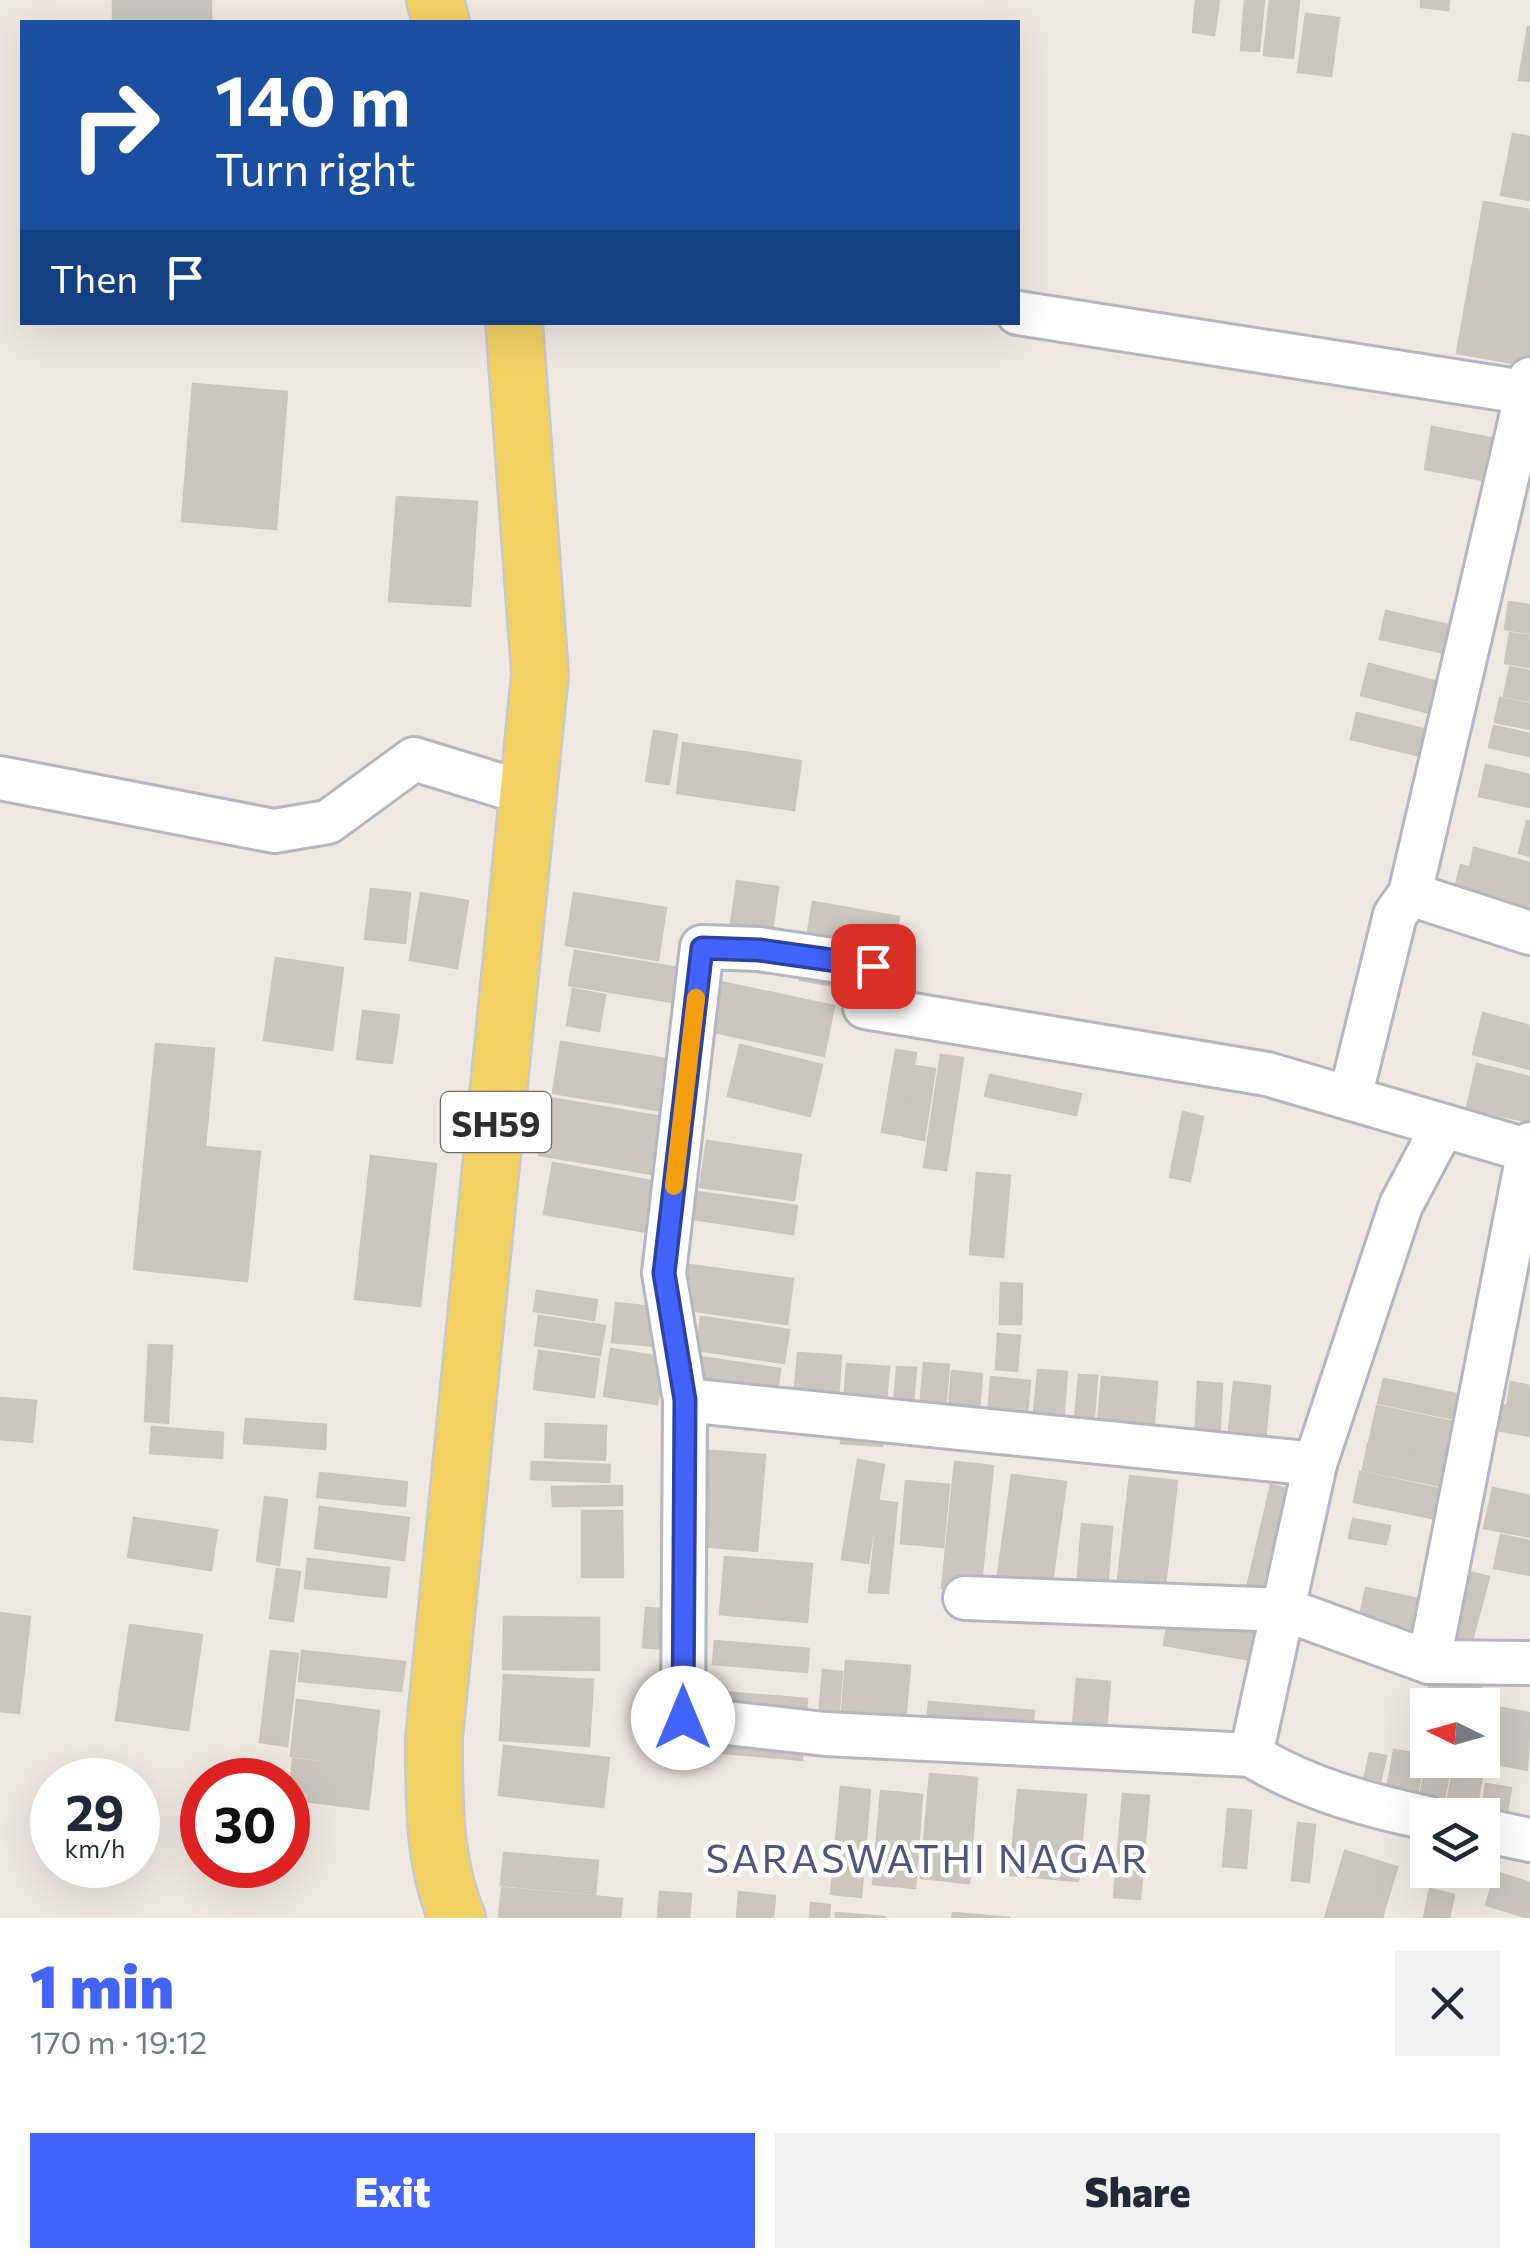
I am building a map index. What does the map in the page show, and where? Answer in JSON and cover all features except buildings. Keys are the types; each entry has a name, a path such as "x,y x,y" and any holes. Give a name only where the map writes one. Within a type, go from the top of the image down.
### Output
{"main road":[{"name":"SH59","path":"457,1918 445,1891 434,1822 434,1738 540,674 514,325"}],"street":[{"path":"1020,313 1529,388 1410,894 1395,915 1350,1098"},
{"path":"0,778 274,831 328,822 414,759 528,794"},
{"path":"1410,894 1530,933"},
{"path":"1410,1814 1288,1778 1251,1755 825,1734 683,1718 685,1400 664,1273 702,948 759,950 869,986 1267,1074 1529,1148 1430,1662"},
{"path":"1251,1755 1286,1610 1315,1464 1401,1205 1443,1126"},
{"path":"685,1400 1315,1464"},
{"path":"965,1598 1286,1610 1430,1662 1530,1663"},
{"path":"1500,1834 1530,1840"}],"slow traffic":[{"path":"674,1186 696,998"}],"district":[{"name":"SARASWATHI NAGAR","path":"928,1856"}],"route":[{"path":"683,1718 685,1400 664,1273 702,948 759,950 873,966"}]}
